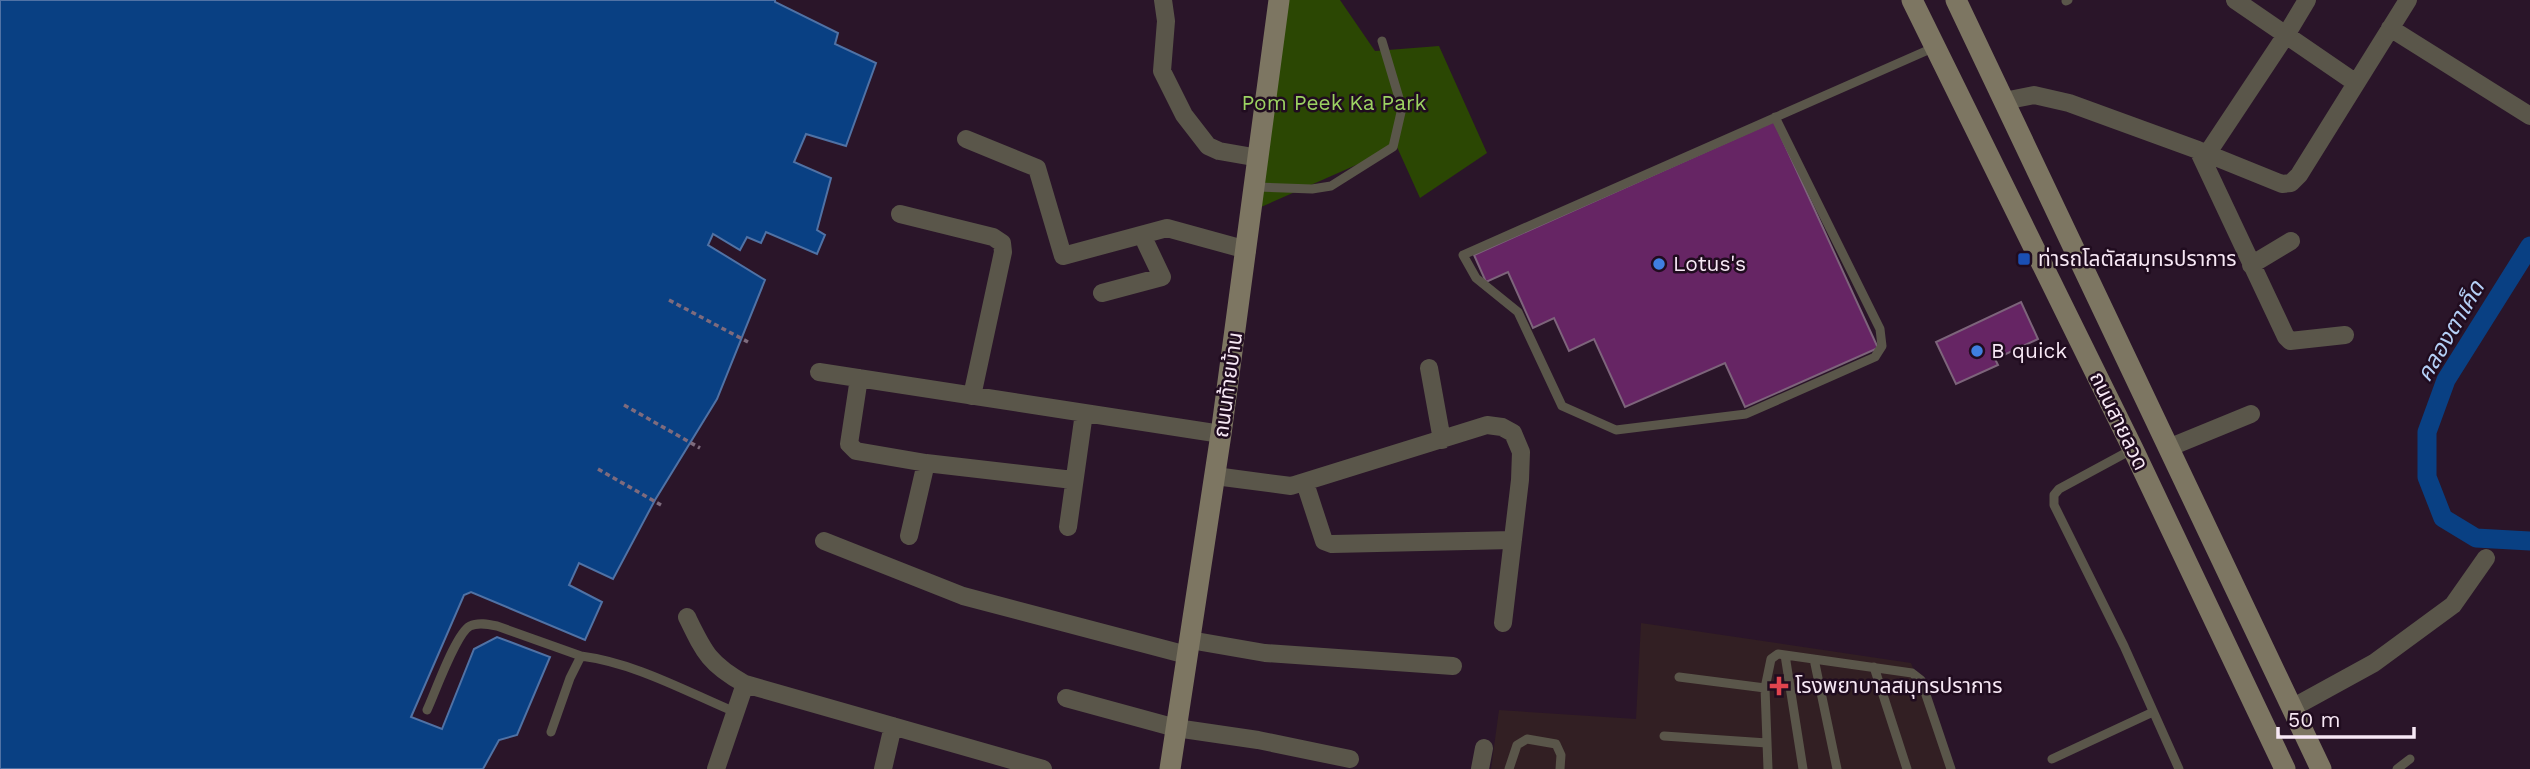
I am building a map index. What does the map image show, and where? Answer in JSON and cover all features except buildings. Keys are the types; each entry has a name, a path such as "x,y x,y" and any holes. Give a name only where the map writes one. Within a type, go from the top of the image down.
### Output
{"main road":[{"name":"ถนนท้ายบ้าน","path":"1170,769 1221,434 1279,0"},
{"name":"ถนนสายลวด","path":"1912,0 2133,449 2285,769"},
{"name":"ถนนสายลวด","path":"1956,0 2321,769"},
{"path":"2133,449 2165,442"}],"street":[{"path":"1163,0 1166,21 1162,71 1184,115 1208,146 1219,151 1259,158"},
{"path":"2235,0 2356,83"},
{"path":"2202,152 2286,35 2307,0"},
{"path":"2004,100 2034,95 2069,103 2282,184 2291,183 2300,175 2408,0"},
{"path":"2390,28 2530,116"},
{"path":"966,139 1037,168 1063,256 1167,228 1247,250"},
{"path":"2202,152 2251,265 2286,337 2290,341 2345,335"},
{"path":"900,214 993,237 1002,243 1003,253 972,396"},
{"path":"1102,293 1162,277 1142,235"},
{"path":"2251,265 2291,241"},
{"path":"1429,368 1442,440"},
{"path":"820,372 1221,434"},
{"path":"859,378 849,444 856,451 926,463 1073,480"},
{"path":"1068,527 1084,413"},
{"path":"2165,442 2251,414"},
{"path":"1215,476 1291,486 1487,425 1502,427 1513,433 1521,452 1503,623"},
{"path":"909,536 926,463"},
{"path":"1305,483 1324,541 1332,544 1513,540"},
{"path":"824,541 963,596 1189,648 1453,666"},
{"path":"2292,708 2374,663 2452,605 2486,558"},
{"path":"687,617 706,655 725,673 744,684 1031,768"},
{"path":"716,769 744,684"},
{"path":"1066,698 1177,728 1258,740 1350,759"},
{"path":"883,769 892,726"},
{"path":"1480,769 1484,748"}],"lane":[{"path":"1255,187 1312,189 1331,186 1393,147 1402,108 1382,41"},
{"path":"1775,117 1880,329 1882,346 1875,357 1746,414 1616,430 1562,406 1518,312 1476,278 1463,255 1775,117 1935,47"},
{"path":"2133,449 2059,489 2054,495 2054,505 2124,646 2179,769"},
{"path":"427,710 459,637 473,625 482,623 581,656 605,659 626,666 735,712"},
{"path":"1768,769 1765,688 1771,659 1778,654 1913,673 1921,680 1951,769"},
{"path":"1786,655 1803,769"},
{"path":"551,732 570,678 581,656"},
{"path":"1814,659 1837,769"},
{"path":"1874,667 1907,769"},
{"path":"1679,677 1765,688"},
{"path":"2052,759 2153,712"},
{"path":"1664,736 1767,743"},
{"path":"1509,769 1514,749 1527,739 1557,744 1561,755 1560,769"},
{"path":"2397,769 2410,759"}],"path":[{"path":"669,300 748,342"},
{"path":"624,405 699,448"},
{"path":"598,469 661,505"}],"shaded area":[{"name":"โรงพยาบาลสมุทรปราการ","path":"1641,623 1911,663 1952,769 1491,769 1499,710 1636,719"}],"green space":[{"name":"Pom Peek Ka Park","path":"1279,0 1340,0 1375,51 1439,46 1487,153 1420,198 1397,147 1252,211"}],"water":[{"path":"0,0 775,0 838,33 835,44 876,63 846,146 806,134 794,162 831,178 817,230 825,235 817,254 766,232 761,243 747,237 740,250 713,234 708,245 765,280 717,399 655,500 613,579 579,563 569,585 602,602 585,640 471,592 464,595 411,717 442,729 474,649 497,637 550,657 517,735 499,740 483,769 0,769"}],"waterway":[{"name":"คลองตาเค็ด","path":"2530,246 2446,380 2427,432 2427,477 2443,518 2476,538 2530,541"}],"place":[{"name":"ท่ารถโลตัสสมุทรปราการ","path":"2024,259"},
{"name":"Lotus's","path":"1659,264"},
{"name":"B quick","path":"1977,351"},
{"name":"โรงพยาบาลสมุทรปราการ","path":"1779,686"}]}
